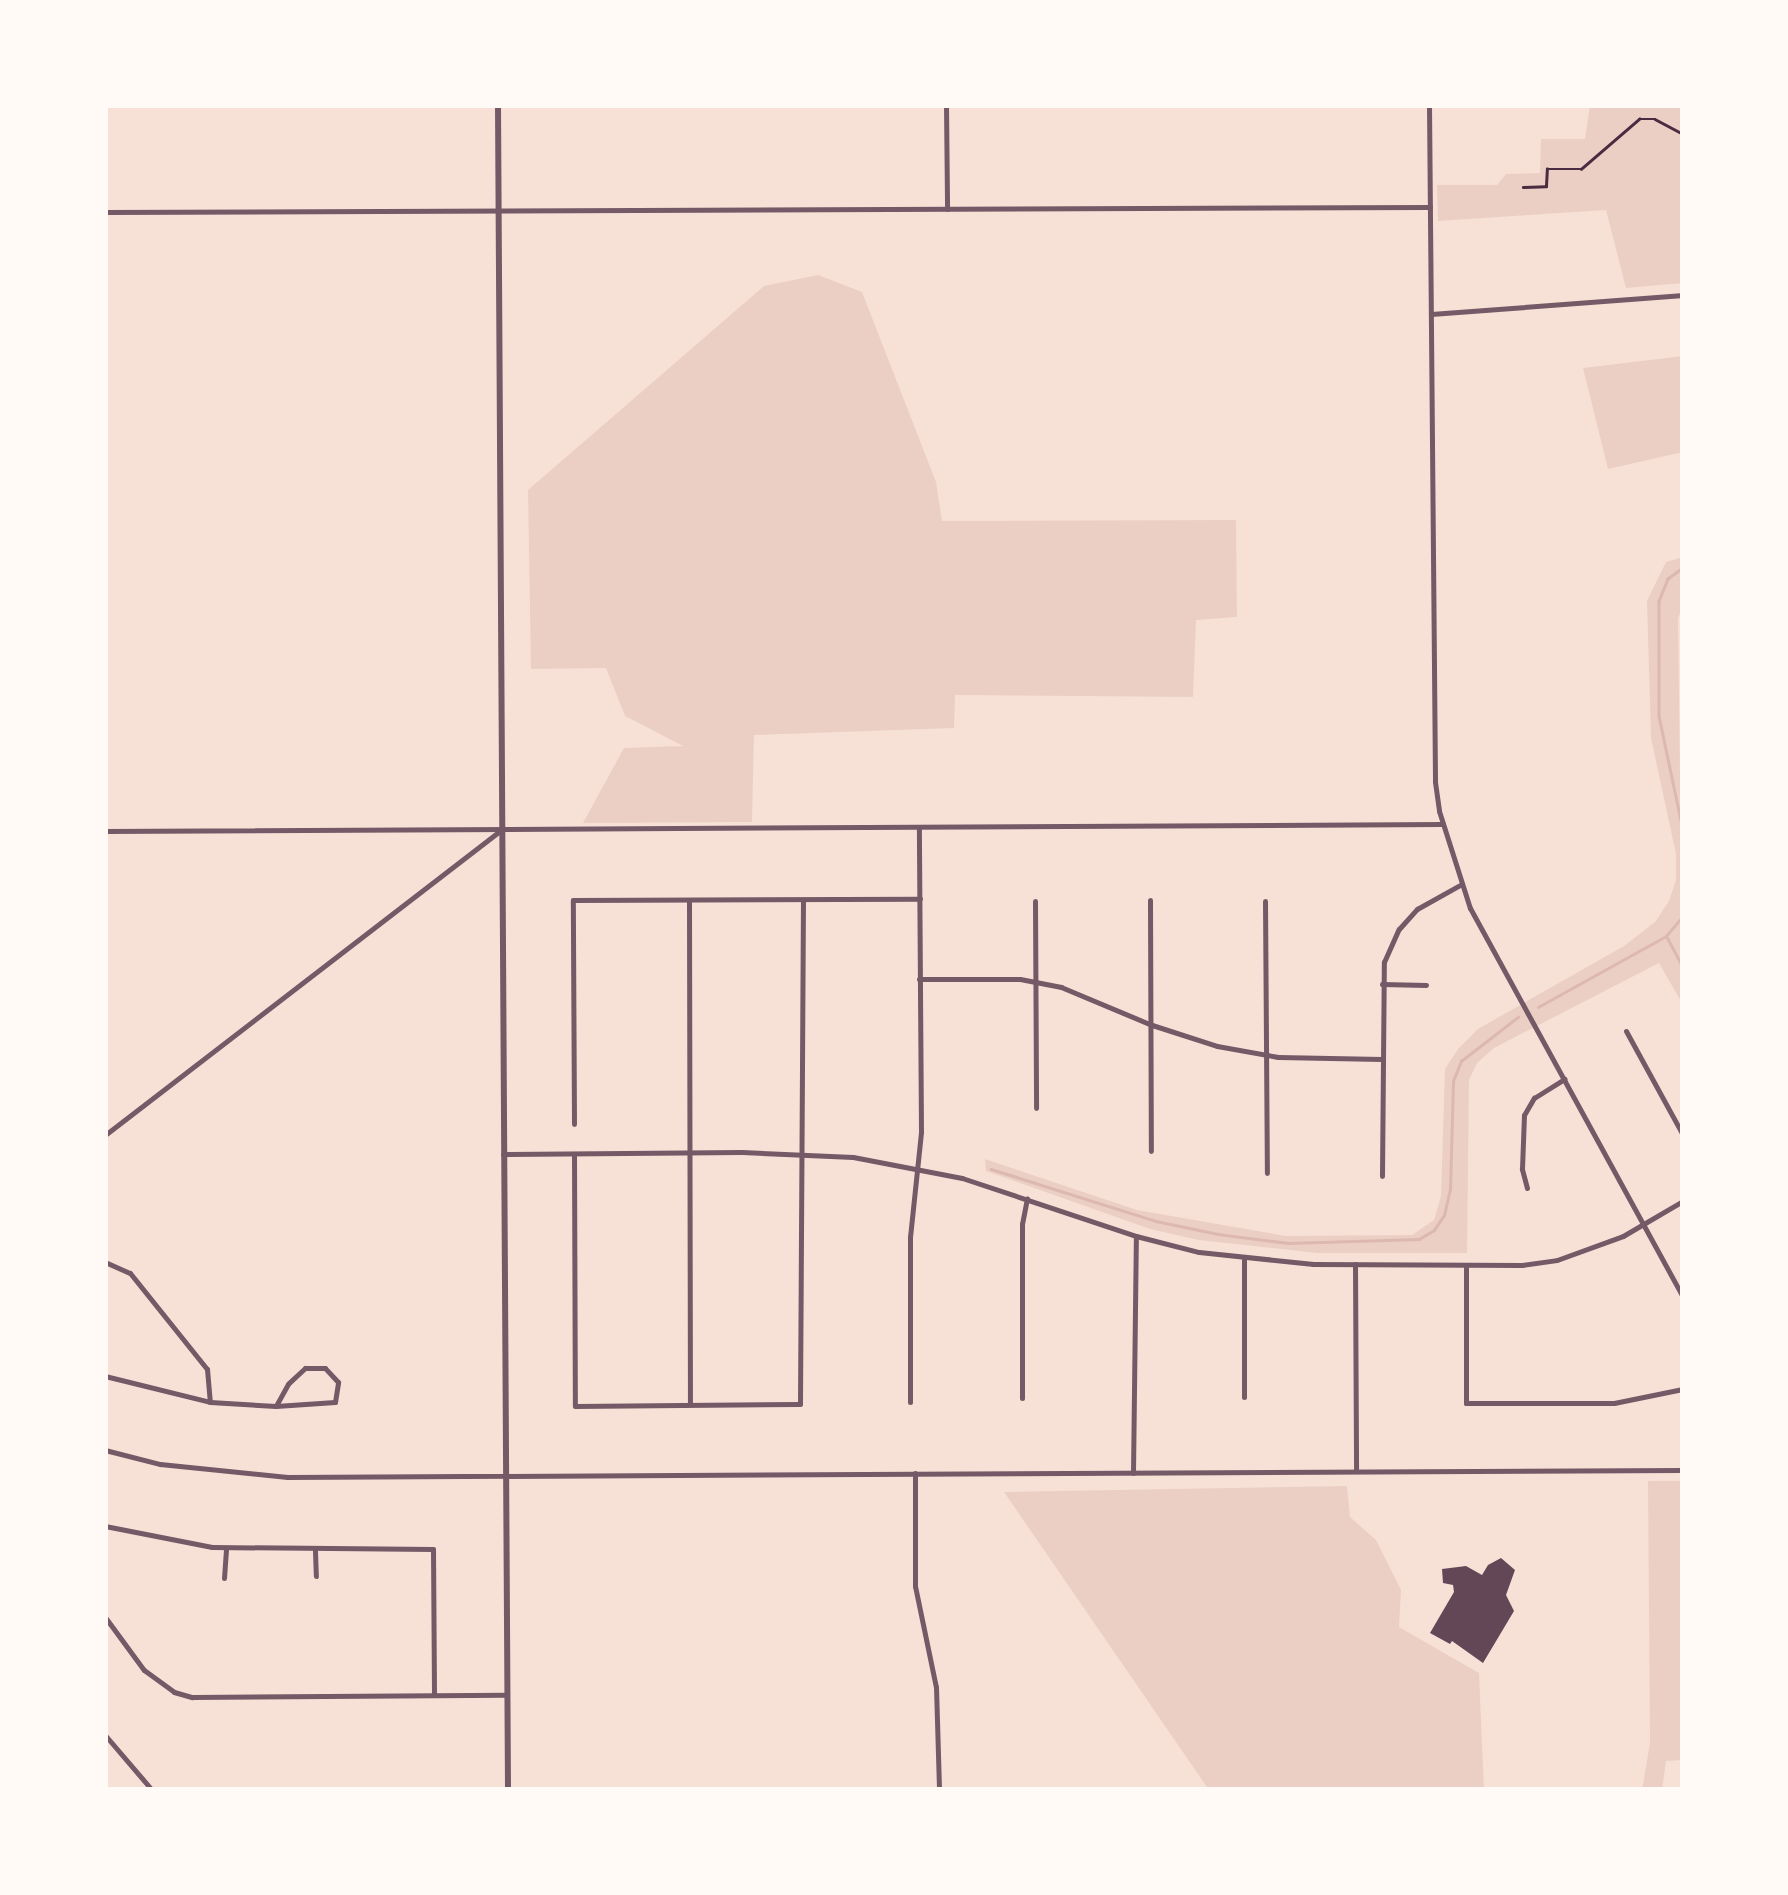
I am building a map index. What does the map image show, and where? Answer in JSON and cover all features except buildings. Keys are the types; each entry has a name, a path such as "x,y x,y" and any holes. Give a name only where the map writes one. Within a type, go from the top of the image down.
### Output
{"street":[{"path":"498,105 508,1790"},
{"path":"946,105 946,209"},
{"path":"1429,105 1435,782 1443,824 1460,885 1683,1296"},
{"path":"105,212 1430,207"},
{"path":"1431,314 1683,295"},
{"path":"105,831 1443,824"},
{"path":"910,1402 910,1237 920,1132 919,828"},
{"path":"105,1135 502,830"},
{"path":"1382,1176 1382,984 1386,954 1398,928 1417,909 1460,885"},
{"path":"574,1124 573,900 920,899"},
{"path":"689,900 690,1404"},
{"path":"574,1154 575,1406 800,1404 803,900"},
{"path":"1150,900 1151,1152"},
{"path":"1265,901 1266,1173"},
{"path":"1034,902 1036,1108"},
{"path":"920,979 1035,982 1092,998 1152,1026 1266,1056 1382,1059"},
{"path":"1382,984 1426,985"},
{"path":"1626,1031 1683,1136"},
{"path":"1527,1188 1522,1169 1524,1115 1534,1098 1564,1079"},
{"path":"502,1154 802,1154 916,1168 1027,1198 1136,1236 1244,1259 1355,1264 1466,1265 1558,1260 1607,1244 1683,1201"},
{"path":"1022,1398 1022,1224 1027,1198"},
{"path":"1134,1473 1136,1236"},
{"path":"1244,1259 1244,1397"},
{"path":"105,1262 130,1273 206,1369 210,1402"},
{"path":"1355,1264 1356,1471"},
{"path":"1466,1265 1466,1402 1614,1403 1683,1389"},
{"path":"105,1376 210,1402 276,1406 334,1402 338,1382 325,1368 304,1368 288,1384 276,1406"},
{"path":"105,1450 160,1464 256,1475 1683,1470"},
{"path":"915,1473 914,1586 936,1687 939,1790"},
{"path":"105,1526 226,1548 433,1550 434,1695"},
{"path":"224,1578 226,1548"},
{"path":"315,1551 316,1576"},
{"path":"105,1617 144,1670 174,1692 192,1697 508,1696"},
{"path":"105,1735 152,1790"}],"path":[{"path":"1523,187 1546,186 1547,169 1581,170 1632,122 1655,119 1683,134"}],"shaded area":[{"path":"1590,105 1683,105 1683,283 1626,288 1606,210 1438,221 1437,185 1497,185 1506,174 1540,173 1541,139 1585,139"},
{"path":"818,275 862,292 936,482 942,521 1236,520 1237,617 1196,620 1193,697 955,695 954,728 754,735 752,822 583,823 624,748 683,746 625,716 606,668 531,669 528,490 764,286"},
{"path":"1683,356 1683,452 1608,469 1583,368"},
{"path":"1683,557 1683,607 1678,618 1683,1005 1659,963 1494,1048 1477,1063 1469,1080 1467,1253 1317,1253 1199,1240 1150,1229 986,1171 985,1159 1137,1210 1286,1236 1412,1235 1434,1220 1441,1196 1445,1069 1458,1049 1478,1029 1624,946 1655,922 1669,901 1676,880 1676,854 1651,738 1647,601 1666,562"},
{"path":"1648,1481 1683,1481 1683,1760 1666,1761 1662,1790 1642,1790 1650,1743"},
{"path":"1347,1486 1350,1517 1376,1540 1401,1590 1399,1627 1479,1673 1484,1790 1209,1790 1004,1492"}],"waterway":[{"path":"1683,568 1668,579 1659,601 1659,716 1683,830"},
{"path":"1538,1007 1666,936 1683,916"},
{"path":"1667,937 1683,967"},
{"path":"991,1169 1156,1221 1218,1234 1288,1243 1419,1239 1434,1230 1444,1215 1450,1190 1453,1081 1461,1061 1518,1017"}]}
